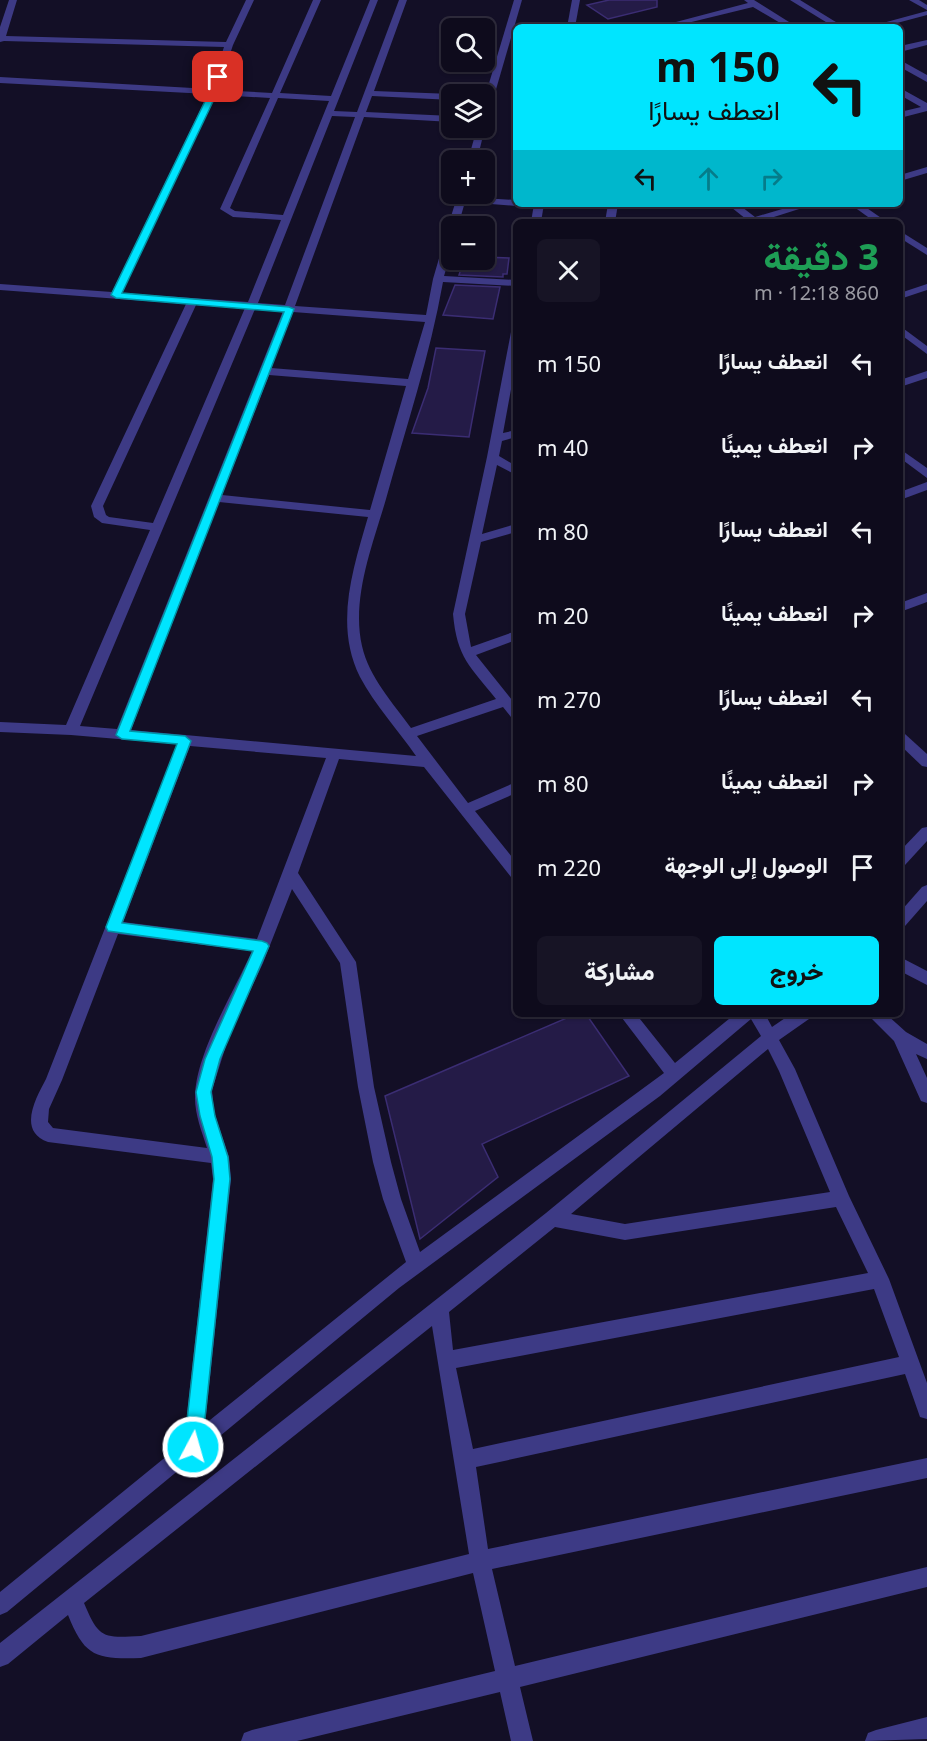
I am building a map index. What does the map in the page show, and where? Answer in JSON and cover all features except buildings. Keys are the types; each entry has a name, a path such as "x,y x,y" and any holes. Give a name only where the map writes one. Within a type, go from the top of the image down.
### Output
{"street":[{"path":"13,0 4,14 0,39 229,45"},
{"path":"116,295 213,93 229,45 250,0"},
{"path":"287,218 233,214 225,209 317,0"},
{"path":"71,730 251,307 375,0"},
{"path":"122,735 289,309 403,0"},
{"path":"491,84 518,0"},
{"path":"572,24 576,0"},
{"path":"794,0 835,24"},
{"path":"913,0 927,8"},
{"path":"673,24 751,2 788,24"},
{"path":"884,24 927,13"},
{"path":"903,49 927,42"},
{"path":"903,65 927,79"},
{"path":"0,80 335,99"},
{"path":"369,93 441,96"},
{"path":"903,93 927,108"},
{"path":"903,114 927,108"},
{"path":"330,113 441,118"},
{"path":"903,177 927,170"},
{"path":"495,200 513,203"},
{"path":"735,207 749,219"},
{"path":"758,219 800,207"},
{"path":"860,207 878,219"},
{"path":"903,236 927,252"},
{"path":"441,269 413,384 375,514 353,600 355,646 367,677 428,762 513,869"},
{"path":"438,279 513,283"},
{"path":"0,287 430,319"},
{"path":"903,295 927,287"},
{"path":"158,527 106,520 100,517 98,506 193,301"},
{"path":"903,331 927,351"},
{"path":"513,348 493,457 459,614 462,640 467,653 513,710"},
{"path":"265,371 413,384"},
{"path":"903,383 927,374"},
{"path":"496,439 513,434"},
{"path":"903,454 927,474"},
{"path":"493,457 513,469"},
{"path":"903,495 927,486"},
{"path":"215,498 375,514"},
{"path":"475,540 513,529"},
{"path":"903,607 921,600 927,612"},
{"path":"467,653 513,636"},
{"path":"408,734 505,700"},
{"path":"0,727 71,730 428,762"},
{"path":"903,740 927,762"},
{"path":"185,741 54,1080 39,1111 40,1129 48,1135 220,1157"},
{"path":"193,1447 222,1179 220,1157 207,1116 204,1092 213,1059 262,946 334,754"},
{"path":"465,810 513,788"},
{"path":"903,858 927,832"},
{"path":"290,873 348,962 366,1086 382,1162 392,1199 416,1265"},
{"path":"903,919 927,891"},
{"path":"113,927 262,946"},
{"path":"903,965 927,979"},
{"path":"629,1017 674,1074"},
{"path":"0,1605 416,1265 674,1074 742,1017"},
{"path":"759,1017 787,1069 841,1198 880,1279 927,1410"},
{"path":"0,1656 552,1220 798,1017"},
{"path":"878,1017 900,1037 927,1052"},
{"path":"900,1037 927,1096"},
{"path":"552,1220 625,1232 841,1198"},
{"path":"445,1361 880,1279"},
{"path":"439,1310 445,1361 465,1460 480,1561 522,1741"},
{"path":"465,1460 910,1364"},
{"path":"72,1600 89,1639 98,1645 118,1648 141,1647 480,1561 927,1468"},
{"path":"252,1741 927,1577"},
{"path":"876,1741 927,1728"}],"route":[{"path":"193,1447 222,1179 220,1157 207,1116 204,1092 213,1059 262,946 113,927 185,741 122,735 289,309 116,295 213,93 218,77"}]}
